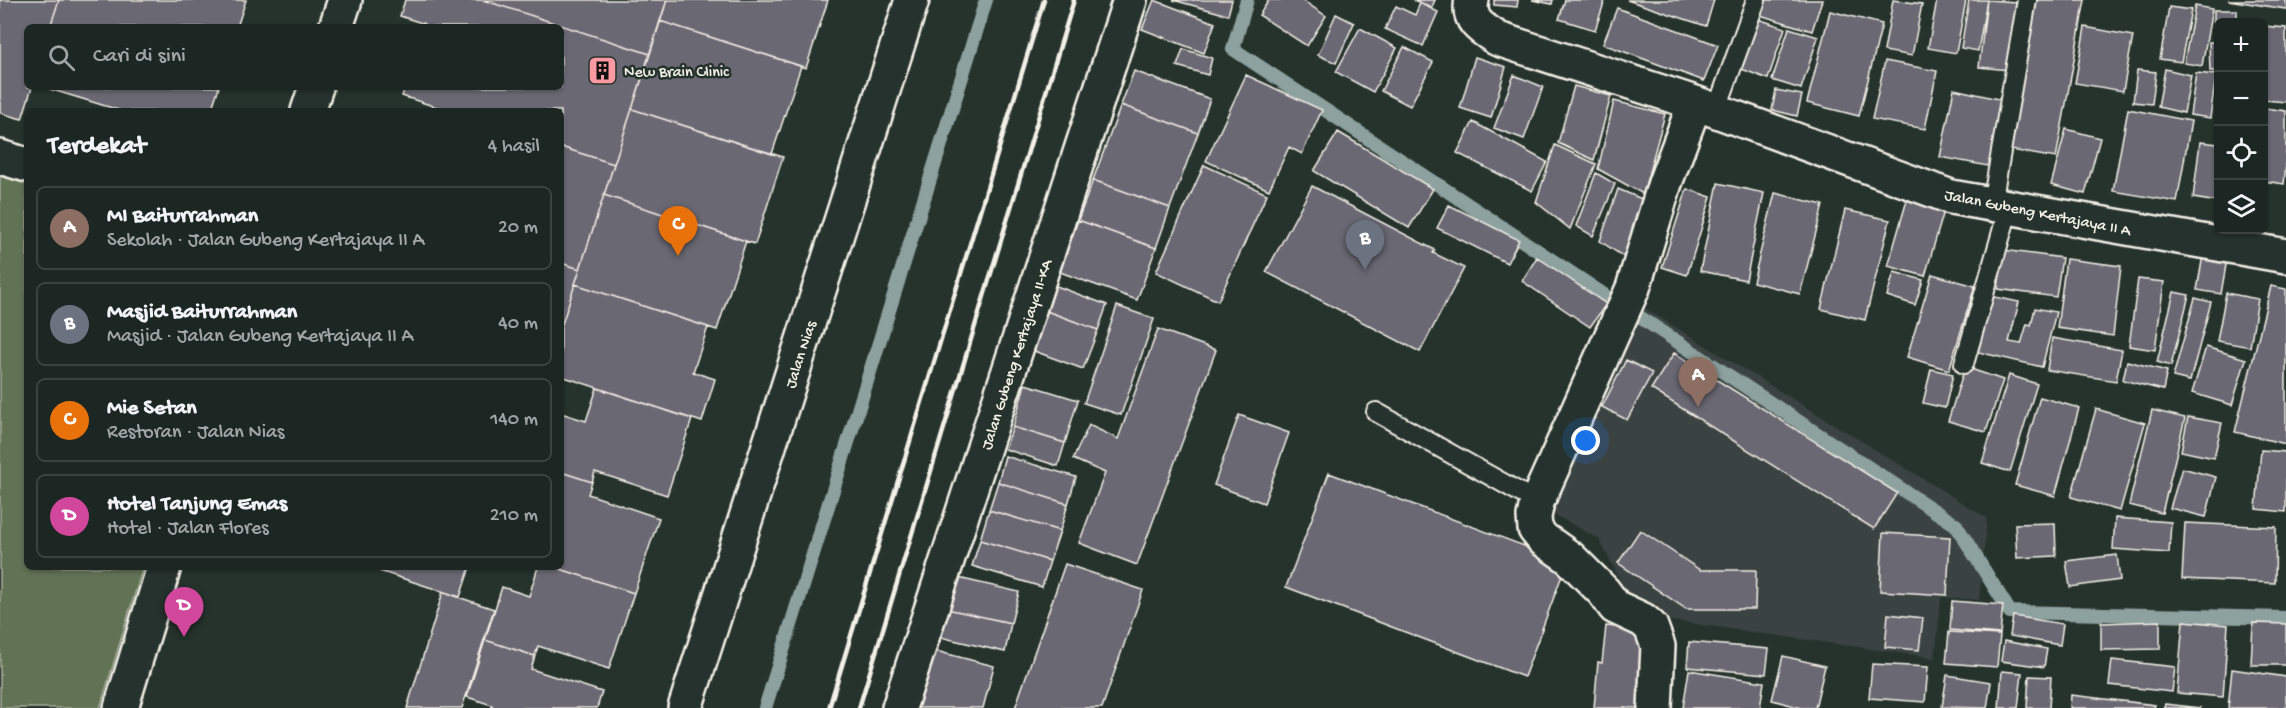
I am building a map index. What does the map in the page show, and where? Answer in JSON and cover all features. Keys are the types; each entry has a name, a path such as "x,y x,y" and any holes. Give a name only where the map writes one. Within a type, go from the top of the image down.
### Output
{"street":[{"path":"337,24 345,0"},
{"name":"Jalan Nias","path":"686,708 912,0"},
{"name":"Jalan Gubeng Kertajaya II-KA","path":"899,708 1130,0"},
{"name":"Jalan Gubeng Kertajaya II A","path":"1472,0 1470,9 1477,26 1498,39 1705,107 1951,197 2286,256"},
{"path":"309,108 315,90"},
{"path":"1655,708 1658,646 1651,627 1643,620 1614,607 1604,592 1569,558 1543,539 1535,530 1534,517 1537,502 1633,288 1665,183 1705,107"},
{"path":"0,157 24,164"},
{"path":"121,708 163,570"}],"lane":[{"path":"1705,107 1756,0"},
{"path":"1964,364 2001,206 2027,0"},
{"path":"1376,412 1537,502"}],"shaded area":[{"path":"1639,305 1987,518 1979,600 1941,597 1935,658 1639,616 1599,539 1544,509"}],"green space":[{"path":"0,171 24,178 24,570 142,570 100,708 0,708"}],"building":[{"path":"0,0 59,0 51,24 24,24 24,90 31,90 22,119 0,113"},
{"path":"59,0 246,0 238,24 51,24"},
{"name":"New Brain Clinic","path":"405,0 483,0 557,24 425,24 400,16"},
{"path":"483,0 667,0 650,54 564,26 564,24 557,24"},
{"path":"667,0 828,0 806,68 660,21"},
{"path":"1154,0 1215,23 1204,53 1142,29"},
{"path":"1173,0 1232,0 1228,15"},
{"path":"1269,0 1302,0 1326,16 1307,46 1259,15"},
{"path":"1413,0 1435,0 1432,7"},
{"path":"1494,0 1518,0 1517,7 1494,5"},
{"path":"1532,0 1553,0 1552,4"},
{"path":"1565,0 1605,0 1595,30 1559,19"},
{"path":"1627,0 1714,0 1706,26"},
{"path":"1764,0 1822,0 1812,31 1760,15"},
{"path":"1893,0 1922,4 1912,56 1884,51"},
{"path":"1937,0 1966,0 1956,53 1928,48"},
{"path":"1969,0 1987,0 1978,51 1961,48"},
{"path":"1987,0 2016,2 2009,70 1979,67"},
{"path":"2032,0 2085,0 2056,158 2005,149"},
{"path":"2228,0 2286,0 2286,9"},
{"path":"1420,3 1438,12 1423,46 1385,29 1396,6 1415,15"},
{"path":"2195,6 2212,9 2202,66 2184,63"},
{"path":"2169,7 2191,10 2181,62 2160,59"},
{"path":"1617,8 1718,45 1704,81 1603,44"},
{"path":"2214,10 2237,10 2237,18 2214,18"},
{"path":"1830,11 1882,24 1859,116 1807,103"},
{"path":"1336,14 1354,23 1336,63 1318,55"},
{"path":"1755,18 1785,28 1768,79 1739,68"},
{"path":"660,21 801,66 772,154 632,109"},
{"name":"New Brain Clinic","path":"564,26 650,54 614,164 564,148 564,108 440,108 402,96 404,90 564,90"},
{"path":"2268,26 2286,28 2286,102 2268,100"},
{"path":"2085,27 2133,36 2123,91 2075,83"},
{"path":"1360,28 1397,48 1373,92 1336,72"},
{"path":"1789,28 1818,37 1801,89 1772,80"},
{"path":"2209,42 2214,42 2214,71 2210,71"},
{"path":"1404,47 1433,62 1410,106 1381,91"},
{"path":"1183,49 1212,58 1208,75 1177,66"},
{"path":"1475,57 1506,67 1491,118 1460,108"},
{"path":"1885,61 1937,71 1925,129 1872,119"},
{"path":"2165,69 2191,75 2184,113 2158,107"},
{"path":"2137,70 2156,72 2152,104 2133,102"},
{"path":"1134,71 1210,99 1198,133 1121,105"},
{"path":"2196,73 2214,75 2210,118 2190,115"},
{"path":"1246,75 1322,110 1302,154 1289,147 1269,190 1206,161"},
{"path":"1514,75 1543,87 1524,139 1494,128"},
{"path":"1574,86 1611,96 1594,160 1558,143"},
{"path":"1954,89 2007,101 1993,167 1940,157"},
{"path":"53,90 218,90 212,108 112,108"},
{"path":"1776,90 1802,95 1797,116 1772,110"},
{"path":"1614,101 1665,114 1643,194 1598,169"},
{"path":"1121,105 1198,133 1170,208 1093,180"},
{"path":"632,109 783,157 755,244 604,195"},
{"path":"2128,109 2191,121 2177,202 2113,191"},
{"path":"2268,109 2286,111 2284,184 2268,182"},
{"path":"1473,122 1547,162 1532,191 1457,153"},
{"path":"2066,129 2100,138 2085,194 2051,185"},
{"path":"1338,132 1433,189 1409,228 1314,171"},
{"path":"2200,142 2214,144 2214,201 2193,198"},
{"path":"1555,145 1596,164 1570,229 1536,202"},
{"path":"564,148 614,164 580,269 564,264"},
{"path":"1204,165 1267,194 1218,301 1156,272"},
{"path":"1596,173 1615,184 1593,236 1576,226"},
{"path":"1093,180 1170,208 1156,248 1078,220"},
{"path":"1718,183 1764,193 1746,280 1700,271"},
{"path":"1312,186 1435,250 1433,253 1464,268 1420,352 1266,272"},
{"path":"1618,189 1644,200 1630,261 1600,241"},
{"path":"1687,189 1711,197 1687,275 1662,267"},
{"path":"1775,193 1823,205 1800,294 1753,282"},
{"path":"604,195 746,241 717,330 575,284"},
{"path":"1907,200 1944,211 1925,276 1888,266"},
{"path":"1449,205 1519,240 1507,263 1437,228"},
{"path":"1845,210 1890,220 1865,320 1821,309"},
{"path":"1078,220 1156,248 1137,300 1060,272"},
{"path":"2003,250 2062,258 2056,297 1998,289"},
{"path":"2203,255 2227,259 2221,294 2197,290"},
{"path":"1537,257 1606,304 1590,327 1522,281"},
{"path":"2066,259 2121,266 2113,336 2057,328"},
{"path":"564,264 580,269 564,318"},
{"path":"1894,272 1923,280 1915,305 1887,296"},
{"path":"1932,274 1975,286 1949,370 1907,357"},
{"path":"2138,279 2164,282 2155,350 2129,346"},
{"path":"575,284 708,327 693,372 715,379 702,422 564,377 564,318"},
{"path":"1051,284 1107,305 1098,330 1041,309"},
{"path":"2271,286 2286,289 2286,444 2235,432"},
{"path":"2174,292 2189,295 2171,366 2157,362"},
{"path":"2226,293 2258,299 2250,347 2217,341"},
{"path":"1990,296 2019,302 2009,342 2021,344 2027,324 2031,325 2035,308 2056,312 2042,367 1978,352"},
{"path":"2195,298 2211,302 2190,381 2173,377"},
{"path":"1117,306 1154,319 1121,415 1084,403"},
{"path":"1041,309 1098,330 1083,369 1026,348"},
{"path":"1158,329 1216,350 1137,565 1079,543 1105,473 1073,459 1089,425 1118,439"},
{"path":"2052,338 2122,350 2116,381 2047,370"},
{"path":"2206,347 2246,359 2232,405 2192,393"},
{"path":"1674,353 1897,493 1874,529 1651,389"},
{"path":"1626,360 1652,373 1627,420 1602,407"},
{"path":"2127,361 2167,371 2163,390 2123,380"},
{"path":"1965,367 2003,380 1986,432 1948,421"},
{"path":"1931,369 1953,374 1945,408 1923,403"},
{"path":"2009,375 2037,384 2010,472 1982,463"},
{"path":"1025,384 1078,400 1065,443 1013,427"},
{"path":"597,388 692,419 667,495 595,472 592,482 564,473 564,414 586,421"},
{"path":"2040,397 2079,408 2055,496 2015,485"},
{"path":"2096,409 2145,423 2120,511 2071,497"},
{"path":"2152,410 2185,418 2162,513 2129,505"},
{"path":"1239,415 1289,433 1264,503 1214,485"},
{"path":"2188,417 2222,423 2214,458 2181,451"},
{"path":"1013,427 1065,443 1058,466 1005,449"},
{"path":"2261,450 2286,452 2286,512 2256,509"},
{"path":"1005,456 1076,477 1068,504 998,482"},
{"path":"2182,468 2216,477 2206,517 2170,508"},
{"path":"564,473 592,482 588,494 659,518 634,593 563,570"},
{"path":"1329,473 1567,562 1524,677 1286,587"},
{"path":"998,482 1068,504 1060,531 989,510"},
{"path":"989,510 1060,531 1050,561 980,540"},
{"path":"2115,518 2171,522 2169,553 2113,549"},
{"path":"2055,523 2056,556 2017,558 2015,524"},
{"path":"2185,523 2276,527 2275,583 2182,579"},
{"path":"1640,530 1700,570 1756,570 1755,609 1686,609 1618,563"},
{"path":"1883,533 1950,537 1947,595 1880,591"},
{"path":"980,540 1050,561 1042,587 972,566"},
{"path":"2117,555 2120,580 2070,587 2066,561"},
{"path":"1065,564 1143,590 1102,708 1015,708"},
{"path":"376,570 469,570 460,597"},
{"path":"537,570 563,570 634,593 609,669 538,646 535,656 485,640 502,587 529,596"},
{"path":"954,577 1019,592 1011,623 947,609"},
{"path":"443,592 494,609 462,708 407,708"},
{"path":"1952,601 2003,605 2000,634 1950,630"},
{"path":"947,609 1011,623 1005,652 940,637"},
{"path":"1888,614 1923,618 1919,650 1885,647"},
{"path":"2013,616 2063,624 2060,645 2010,636"},
{"path":"2160,621 2160,649 2101,650 2101,623"},
{"path":"2183,621 2228,625 2223,697 2177,693"},
{"path":"2253,623 2286,624 2286,665 2251,665"},
{"path":"1606,626 1647,630 1641,708 1594,708 1598,662 1602,663"},
{"path":"1949,632 2000,635 1997,667 1946,663"},
{"path":"485,640 535,656 531,669 602,692 597,708 492,708 492,705 467,697"},
{"path":"2004,641 2047,649 2044,667 2001,661"},
{"path":"1689,642 1769,649 1766,674 1687,667"},
{"path":"932,650 994,666 983,708 918,708"},
{"path":"1783,656 1825,666 1815,708 1802,708 1772,700"},
{"path":"2112,660 2175,667 2172,692 2109,685"},
{"path":"1872,664 1928,667 1925,702 1869,698"},
{"path":"2232,669 2286,677 2286,708 2228,708"},
{"path":"1689,670 1764,682 1760,708 1683,708"},
{"path":"2002,671 2022,673 2018,708 1999,708"},
{"path":"1947,675 1991,682 1987,708 1942,707"},
{"path":"2029,676 2051,677 2049,708 2027,708"},
{"path":"2071,695 2155,705 2154,708 2070,708"},
{"path":"2165,704 2201,708 2164,708"}],"waterway":[{"path":"765,708 986,0"},
{"path":"1247,0 1233,49 1615,302"},
{"path":"1632,312 1956,525 2010,612 2286,618"}],"railway":[{"path":"829,708 1044,0"},
{"path":"859,708 1074,0"}],"place":[{"name":"New Brain Clinic","path":"603,70"},
{"name":"Mie Setan","path":"678,256"},
{"name":"Masjid Baiturrahman","path":"1365,270"},
{"name":"MI Baiturrahman","path":"1698,407"},
{"name":"Hotel Tanjung Emas","path":"184,637"}]}
